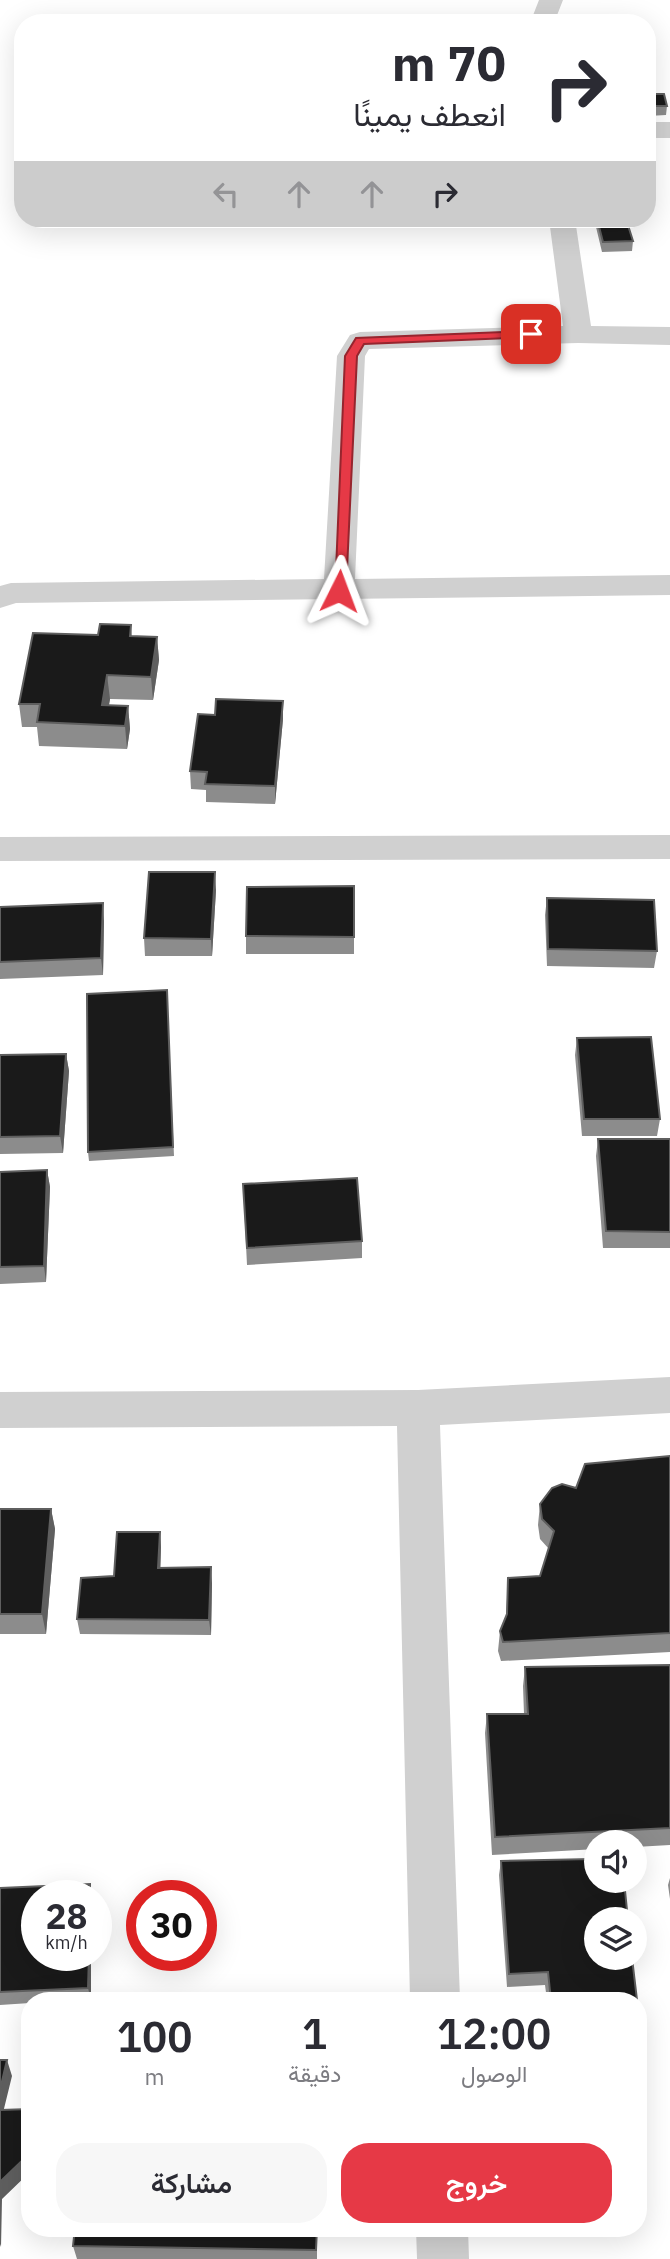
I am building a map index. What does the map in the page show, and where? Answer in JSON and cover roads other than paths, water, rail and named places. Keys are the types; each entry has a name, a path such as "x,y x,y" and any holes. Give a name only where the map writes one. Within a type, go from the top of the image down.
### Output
{"street":[{"path":"563,228 578,334"},
{"path":"339,591 351,356 360,341 578,334 670,336"},
{"path":"4,595 670,585"},
{"path":"0,849 670,847"},
{"path":"0,1410 418,1408 670,1395"},
{"path":"418,1408 435,1992"},
{"path":"442,2237 443,2259"}]}
